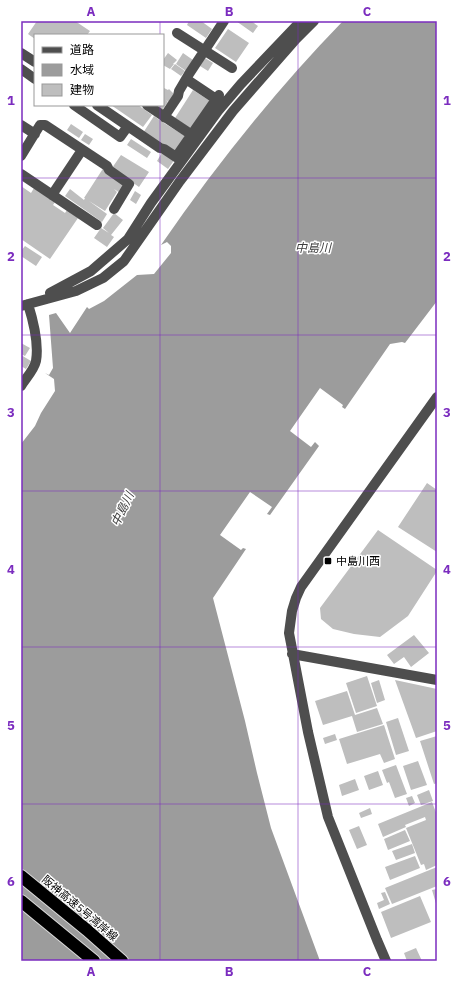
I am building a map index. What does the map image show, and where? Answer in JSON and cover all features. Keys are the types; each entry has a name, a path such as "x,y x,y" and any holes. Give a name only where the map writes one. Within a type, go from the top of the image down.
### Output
{"highway":[{"name":"阪神高速5号湾岸線","path":"21,876 122,961"},
{"path":"21,901 94,961"}],"street":[{"path":"164,117 178,96 186,79 224,21"},
{"path":"25,305 60,288 91,270 128,239 151,203 218,111 241,84 301,21"},
{"path":"25,305 76,291 103,278 124,261 180,181 233,111 296,39 314,21"},
{"path":"177,32 232,68"},
{"path":"21,53 34,61"},
{"path":"21,69 34,78"},
{"path":"98,106 176,158 217,97 186,79"},
{"path":"75,106 120,137 128,126"},
{"path":"148,106 192,135"},
{"path":"21,125 35,134"},
{"path":"21,156 40,125 45,125 130,184 114,209"},
{"path":"52,195 82,150"},
{"path":"21,174 97,225"},
{"path":"21,386 34,366 36,354 34,322 25,305"},
{"path":"386,961 328,817 308,732 289,633 296,598 301,587 437,397"},
{"path":"292,654 437,680"}],"water":[{"name":"中島川","path":"343,21 437,21 437,301 405,343 390,344 345,409 342,407 343,405 320,388 290,431 311,447 315,442 319,446 270,515 267,514 272,507 250,492 220,535 241,550 243,548 246,549 213,598 271,828 320,961 21,961 21,444 35,426 41,413 55,391 54,379 45,373 49,375 53,368 49,315 56,313 70,333 87,307 89,309 104,301 137,275 154,274 171,253 171,246 167,242 161,245 203,186 270,101"}],"building":[{"path":"37,21 75,21 90,31 88,34 34,34 34,38 28,34"},
{"path":"189,21 201,21 212,29 206,38 187,25"},
{"path":"236,21 251,21 258,26 253,33"},
{"path":"228,29 249,43 236,62 215,48"},
{"path":"168,53 177,60 173,63 174,64 170,69 164,66 164,59"},
{"path":"183,53 193,60 186,71 176,64"},
{"path":"205,58 213,63 208,71 200,66"},
{"path":"175,64 185,71 181,76 171,69"},
{"path":"164,88 169,89 174,94 169,102 166,100 168,102 162,110 156,106 164,106"},
{"path":"193,90 210,101 191,129 175,118"},
{"path":"112,106 139,106 152,115 143,127"},
{"path":"154,116 161,121 166,121 164,123 185,136 174,154 143,133"},
{"path":"71,124 83,132 79,138 67,130"},
{"path":"85,134 93,139 89,145 81,140"},
{"path":"131,139 151,152 147,158 127,145"},
{"path":"163,151 175,159 168,169 157,161"},
{"path":"121,155 149,172 139,187 112,168"},
{"path":"104,167 127,182 120,193 114,189 117,192 105,211 89,201 107,214 102,222 65,196 70,189 84,200"},
{"path":"21,186 31,193 34,188 55,202 53,205 65,213 67,210 78,218 50,259 21,239"},
{"path":"135,191 141,195 136,204 130,200"},
{"path":"114,213 123,220 111,235 114,237 107,247 94,238 101,228 109,233 103,228"},
{"path":"25,246 42,257 36,266 21,256 21,251"},
{"path":"21,343 30,348 25,356 21,354"},
{"path":"21,355 31,361 26,369 21,366"},
{"path":"427,483 437,490 437,552 398,527"},
{"path":"378,530 437,571 408,616 380,637 354,634 333,629 321,619 320,608"},
{"path":"414,635 429,653 411,667 404,657 394,664 387,655"},
{"path":"367,676 377,706 356,713 346,683"},
{"path":"379,680 385,700 377,703 371,683"},
{"path":"395,680 437,689 437,731 416,738"},
{"path":"347,691 355,715 377,708 383,724 357,732 352,716 323,725 315,701"},
{"path":"398,718 409,751 396,755 386,722"},
{"path":"384,725 395,759 384,763 380,754 347,764 339,739"},
{"path":"335,734 337,740 325,744 323,738"},
{"path":"437,736 437,783 434,784 420,741"},
{"path":"418,761 427,785 411,790 403,766"},
{"path":"396,765 407,794 395,798 389,782 387,783 382,770"},
{"path":"378,771 383,785 369,790 364,776"},
{"path":"355,779 359,790 342,796 339,785"},
{"path":"429,790 433,801 421,805 417,795"},
{"path":"412,796 415,803 409,806 406,798"},
{"path":"432,802 437,815 437,865 426,870 424,864 421,865 406,828 426,820 425,817 405,825 406,827 383,837 378,824"},
{"path":"370,808 372,814 361,818 359,813"},
{"path":"359,826 367,845 357,849 349,830"},
{"path":"405,830 410,841 388,850 384,839"},
{"path":"412,844 415,853 396,860 392,851"},
{"path":"415,856 420,868 390,880 385,867"},
{"path":"437,867 437,886 392,904 385,888"},
{"path":"437,889 437,907 432,890"},
{"path":"385,892 390,904 379,909 377,903 384,900 381,893"},
{"path":"420,896 431,922 391,938 381,912"},
{"path":"416,948 422,961 407,961 404,953"}],"place":[{"name":"中島川西","path":"328,561"}]}
